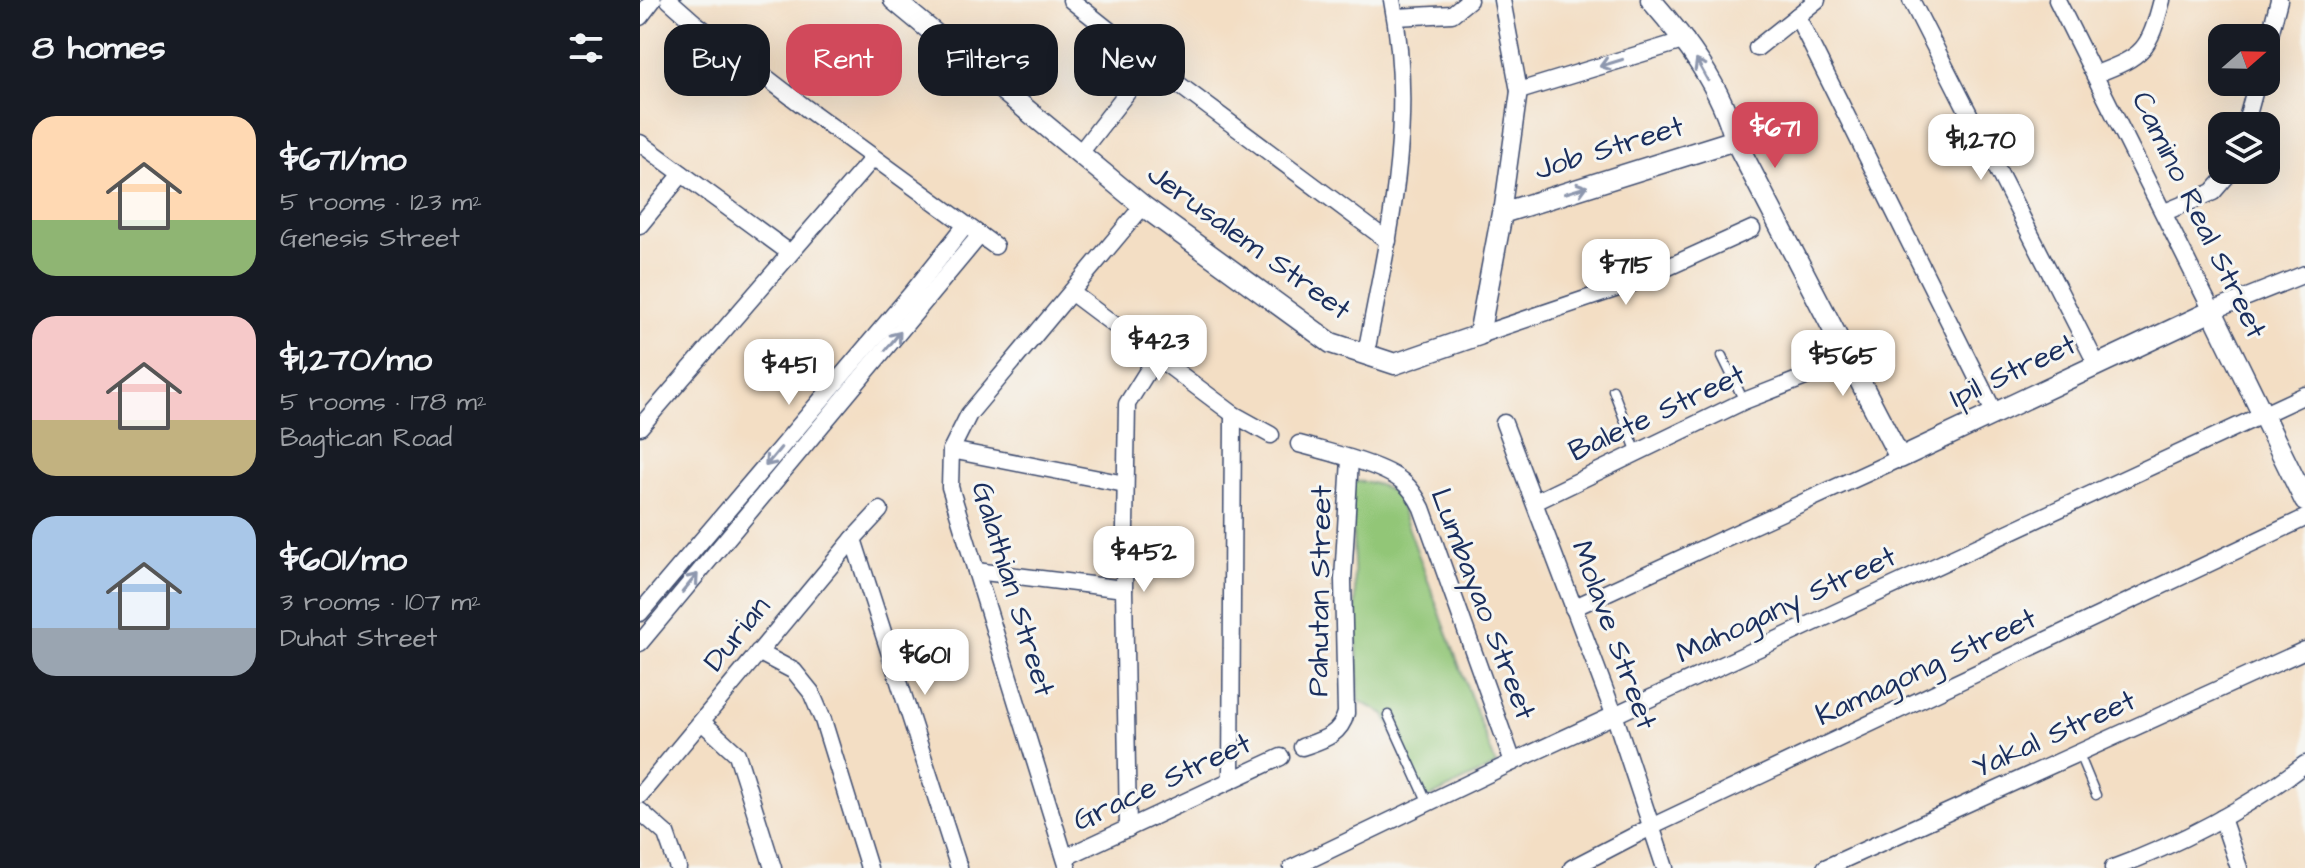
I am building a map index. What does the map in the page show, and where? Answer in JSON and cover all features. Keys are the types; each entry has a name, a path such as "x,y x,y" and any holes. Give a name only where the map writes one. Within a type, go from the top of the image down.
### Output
{"street":[{"path":"640,17 653,0"},
{"path":"669,0 873,158 995,246"},
{"name":"Jerusalem Street","path":"894,0 1143,206 1331,343 1395,364 1633,283 1752,229"},
{"path":"1071,0 1101,24"},
{"path":"1366,353 1388,241 1403,132 1403,72 1394,8 1452,14 1469,0"},
{"path":"1479,335 1502,213 1519,91 1502,0"},
{"path":"1651,0 1686,40 1900,458"},
{"path":"1757,48 1796,10 1817,0"},
{"path":"1911,0 2097,365"},
{"name":"Camino Real Street","path":"2057,0 2165,212 2305,501"},
{"path":"2096,74 2131,61 2145,48 2155,29 2162,0"},
{"path":"2273,24 2279,0"},
{"path":"1796,10 1994,412"},
{"path":"1519,91 1686,40"},
{"path":"1185,89 1388,241"},
{"path":"1080,153 1124,96"},
{"name":"Job Street","path":"1502,213 1735,140"},
{"path":"640,143 790,253"},
{"path":"640,427 873,158"},
{"path":"640,225 682,174"},
{"path":"2165,212 2213,192 2220,184"},
{"name":"Galathian Street","path":"1067,863 950,487 951,450 969,414 1143,206"},
{"path":"640,613 902,305 966,225"},
{"path":"640,643 980,235"},
{"name":"Ipil Street","path":"1573,608 2212,311 2305,274"},
{"path":"1072,293 1233,414 1271,435"},
{"path":"1128,829 1124,589 1127,404 1157,356"},
{"name":"Balete Street","path":"1535,502 1744,401 1849,360"},
{"name":"Mahogany Street","path":"1297,867 1614,714 2305,395"},
{"path":"1231,780 1233,414"},
{"name":"Molave Street","path":"1504,423 1614,714 1665,868"},
{"name":"Lumbayao Street","path":"1299,444 1350,459 1401,480 1413,492 1422,508 1513,762"},
{"path":"951,450 1125,484"},
{"name":"Pahutan Street","path":"1302,747 1333,736 1343,724 1346,713 1343,580 1350,459"},
{"name":"Durian","path":"640,795 880,510"},
{"name":"Kamagong Street","path":"1572,868 1651,827 2305,518"},
{"path":"853,539 959,868"},
{"path":"976,571 1124,589"},
{"name":"Yakal Street","path":"1825,868 2305,650"},
{"path":"758,652 794,671 811,692 823,720 869,868"},
{"path":"702,722 737,754 773,868"},
{"name":"Grace Street","path":"1067,863 1128,829 1281,757"},
{"path":"2117,867 2222,818 2270,790 2305,764"},
{"path":"640,811 666,834 678,868"},
{"path":"2222,818 2239,868"}],"lane":[{"path":"1722,356 1744,401"},
{"path":"1613,390 1637,454"},
{"path":"1388,715 1428,803"},
{"path":"2079,754 2096,795"}],"green space":[{"path":"1351,481 1376,484 1397,497 1496,765 1423,801 1385,714 1359,701"}]}
